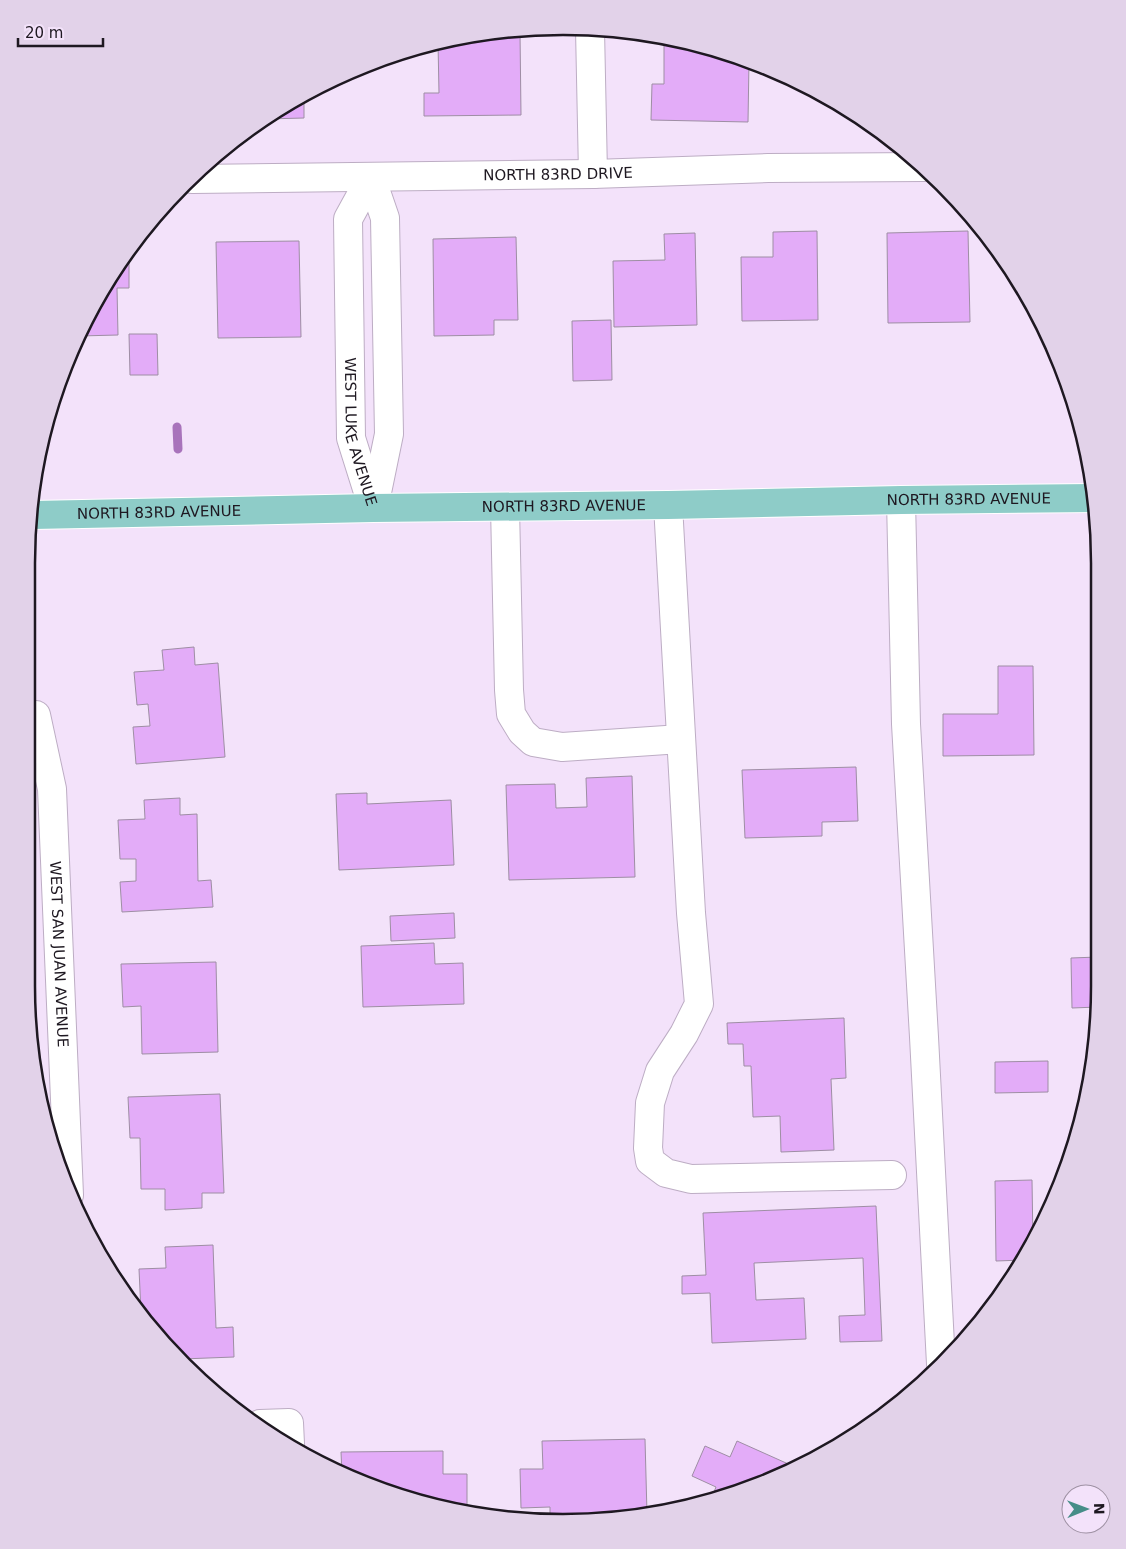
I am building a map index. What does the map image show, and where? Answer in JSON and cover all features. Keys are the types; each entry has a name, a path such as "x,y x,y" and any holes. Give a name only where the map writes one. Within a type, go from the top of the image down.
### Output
{"main road":[{"name":"NORTH 83RD AVENUE","path":"38,515 373,508 1086,498"}],"street":[{"path":"590,36 594,174"},
{"name":"NORTH 83RD DRIVE","path":"202,179 594,174 768,168 912,167"},
{"name":"WEST LUKE AVENUE","path":"371,177 348,219 348,229 351,438 373,508"},
{"name":"WEST LUKE AVENUE","path":"371,177 386,218 389,434 373,508"},
{"path":"901,500 906,724 941,1354"},
{"path":"668,505 681,739 699,1004 684,1034 660,1071 650,1103 648,1148 650,1161 666,1173 691,1179 892,1176"},
{"path":"505,507 511,714 522,732 533,742 562,748 681,739"},
{"name":"WEST SAN JUAN AVENUE","path":"36,715 52,789 68,1169"},
{"path":"276,1429 290,1433"}],"building":[{"path":"520,37 521,115 424,116 424,93 439,93 438,50 460,45"},
{"path":"664,45 700,53 749,69 748,122 651,120 652,84 664,84"},
{"path":"304,103 304,118 279,119"},
{"path":"817,231 818,320 742,321 741,257 773,257 773,232"},
{"path":"968,231 970,322 888,323 887,233"},
{"path":"695,233 697,325 614,327 613,261 665,260 664,234"},
{"path":"516,237 518,320 494,320 494,335 434,336 433,239"},
{"path":"299,241 301,337 218,338 216,242"},
{"path":"129,263 129,288 117,288 118,335 86,336 106,299"},
{"path":"611,320 612,380 573,381 572,321"},
{"path":"129,334 157,334 158,375 130,375"},
{"path":"194,647 195,665 218,663 225,757 136,764 133,727 150,726 148,704 137,705 134,672 164,670 162,650"},
{"path":"998,666 1033,666 1034,755 943,756 943,714 998,714"},
{"path":"856,767 858,821 822,822 822,836 745,838 742,770"},
{"path":"632,776 635,877 509,880 506,785 555,784 556,808 587,807 586,778"},
{"path":"367,793 367,804 451,800 454,865 339,870 336,794"},
{"path":"180,798 180,815 197,814 198,881 211,880 213,907 122,912 120,882 136,881 136,859 120,859 118,820 145,819 144,800"},
{"path":"454,913 455,938 391,941 390,916"},
{"path":"434,943 435,964 463,963 464,1004 363,1007 361,946"},
{"path":"1091,957 1090,1007 1072,1008 1071,958"},
{"path":"216,962 218,1052 142,1054 141,1006 123,1007 121,964"},
{"path":"844,1018 846,1078 831,1079 834,1150 781,1152 780,1116 753,1117 751,1066 744,1066 743,1044 728,1044 727,1023"},
{"path":"1048,1061 1048,1092 995,1093 995,1062"},
{"path":"220,1094 224,1193 202,1193 202,1208 165,1210 165,1189 141,1189 140,1138 130,1138 128,1097"},
{"path":"1032,1180 1033,1228 1014,1260 996,1261 995,1181"},
{"path":"876,1206 882,1341 840,1342 839,1316 865,1315 863,1258 754,1263 756,1300 804,1298 806,1339 712,1343 710,1293 682,1294 682,1276 706,1275 703,1213"},
{"path":"213,1245 216,1328 233,1327 234,1357 190,1359 166,1334 141,1302 139,1269 166,1268 165,1247"},
{"path":"645,1439 647,1507 598,1513 563,1514 550,1514 550,1507 521,1508 520,1469 543,1469 542,1441"},
{"path":"737,1441 788,1464 714,1492 716,1487 692,1476 705,1446 730,1457"},
{"path":"443,1451 443,1474 467,1474 467,1505 426,1496 361,1474 342,1466 341,1452"}],"waterway":[{"path":"177,427 178,449"}]}
